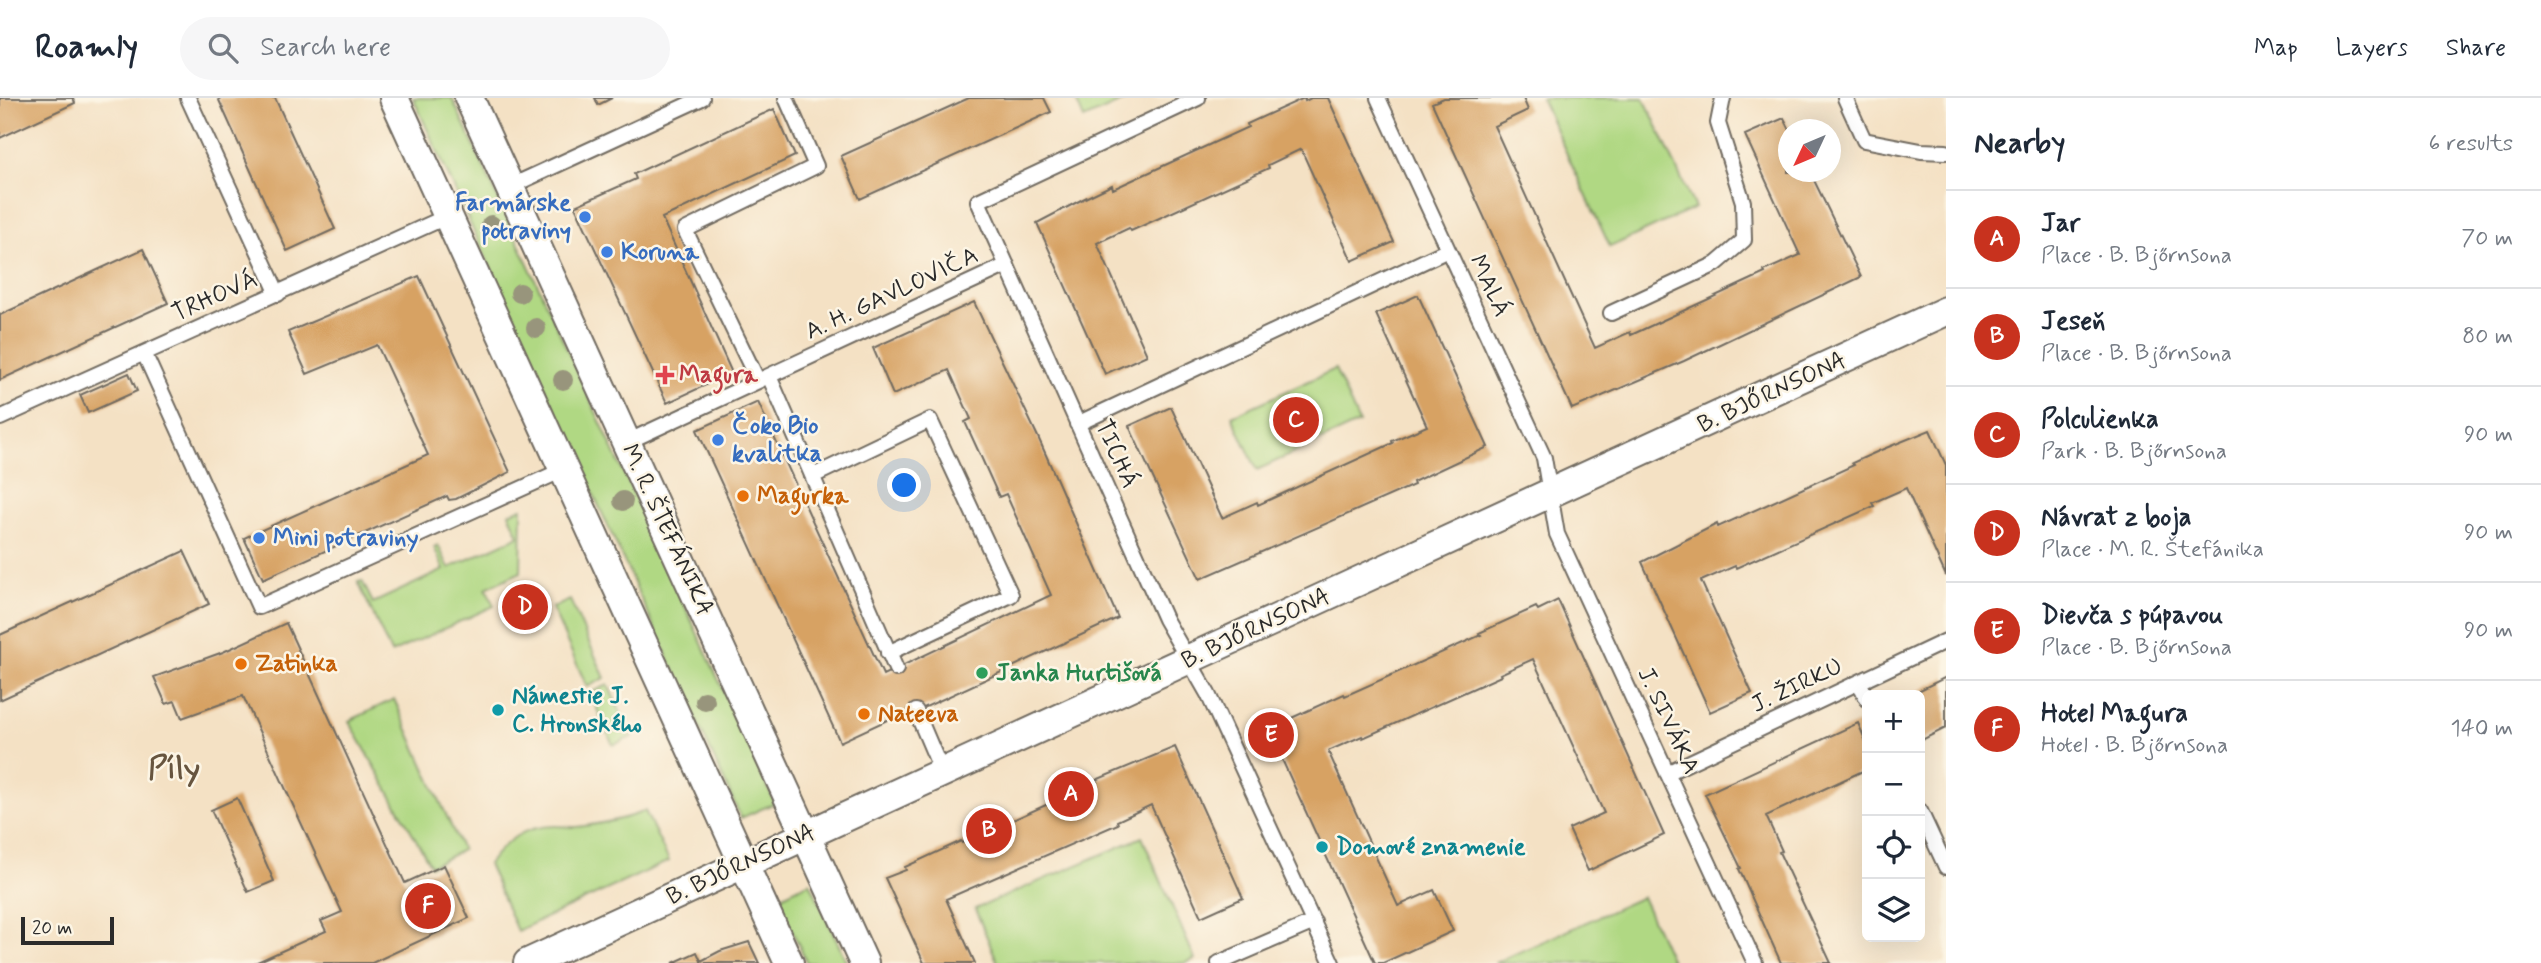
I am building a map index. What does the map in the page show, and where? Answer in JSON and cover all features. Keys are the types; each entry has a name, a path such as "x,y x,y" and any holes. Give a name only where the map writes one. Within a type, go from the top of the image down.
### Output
{"street":[{"path":"394,98 789,963"},
{"name":"M. R. ŠTEFÁNIKA","path":"469,98 864,963"},
{"name":"B. BJŐRNSONA","path":"528,963 1946,311"}],"lane":[{"path":"188,98 278,294"},
{"path":"509,187 702,98"},
{"path":"786,98 816,166 685,230 813,476 896,669"},
{"name":"A. H. GAVLOVIČA","path":"627,442 1007,265 978,201 1198,98"},
{"name":"MALÁ","path":"1378,98 1544,458 1549,495"},
{"path":"1611,313 1716,264 1744,240 1743,202 1718,123 1723,98"},
{"path":"1845,98 1864,140 1921,151 1946,152"},
{"name":"TRHOVÁ","path":"0,418 448,216"},
{"path":"1077,424 1448,250"},
{"name":"TICHÁ","path":"1007,265 1165,620 1208,694 1332,963"},
{"path":"144,353 259,607 565,470"},
{"path":"813,476 930,420 1011,594 888,653"},
{"name":"J. SIVÁKA","path":"1549,495 1557,534 1755,963"},
{"name":"J. ŽIRKU","path":"1667,773 1946,641"},
{"path":"1859,682 1863,690"},
{"path":"916,711 942,772"},
{"path":"1922,816 1946,867"},
{"path":"1219,963 1314,922"}],"green space":[{"path":"413,98 452,98 775,803 741,818"},
{"path":"1075,98 1130,98 1084,119"},
{"path":"1541,98 1644,98 1695,208 1610,247"},
{"path":"1335,369 1359,423 1257,470 1232,416"},
{"path":"522,508 521,572 486,588 494,606 391,653 358,582 362,581 373,603 444,570 434,547 438,545 449,568 519,536 509,513"},
{"path":"570,600 605,678 587,687 552,608"},
{"path":"608,685 632,737 613,745 590,693"},
{"path":"394,699 462,850 431,866 349,721"},
{"path":"645,811 669,861 517,931 488,864 509,841 534,829 577,827"},
{"path":"1142,837 1195,959 1186,963 998,963 975,909"},
{"path":"810,882 847,963 807,963 777,898"},
{"path":"1642,897 1672,963 1495,963"}],"building":[{"path":"0,98 73,98 75,103 0,138"},
{"path":"218,98 275,98 335,229 287,251"},
{"path":"595,98 612,98 598,105"},
{"path":"969,98 1044,98 1051,112 860,199 841,156"},
{"path":"1304,98 1305,101 1311,98 1328,98 1394,242 1352,261 1301,149 1268,165 1269,168 1131,231 1129,228 1097,243 1147,355 1105,374 1037,223 1112,185 1113,189"},
{"path":"1444,98 1523,98 1528,110 1494,126 1595,348 1630,332 1631,335 1800,255 1745,135 1778,121 1778,182 1815,182 1861,277 1684,361 1572,409 1432,103"},
{"path":"774,109 795,156 662,218 732,373 667,403 575,206 636,179 634,174"},
{"path":"143,249 168,303 0,380 0,315"},
{"path":"419,276 510,472 456,499 449,500 447,496 263,579 244,538 428,455 377,345 307,374 288,332"},
{"path":"1418,295 1488,447 1413,482 1414,485 1200,579 1129,426 1171,407 1222,518 1257,502 1258,505 1427,426 1376,314"},
{"path":"974,302 1038,437 1118,618 902,718 900,714 840,742 697,430 758,402 883,675 1051,595 1006,494 999,497 965,422 971,419 949,370 893,395 873,348"},
{"path":"129,373 137,391 88,413 80,395"},
{"path":"1930,430 1946,465 1946,576 1906,488 1872,503 1874,506 1701,581 1752,693 1710,712 1642,562 1717,524 1718,527 1854,465 1852,463"},
{"path":"184,551 209,604 0,700 0,635"},
{"path":"1558,600 1664,835 1588,871 1569,829 1604,813 1533,659 1363,738 1362,736 1328,751 1398,906 1434,890 1453,931 1383,963 1375,963 1269,731 1344,694 1345,696 1481,635 1479,633 1536,607 1538,610"},
{"path":"286,623 405,883 444,865 469,918 372,963 255,963 326,931 321,921 342,912 243,696 182,718 175,701 166,704 154,677 223,652"},
{"path":"1946,677 1946,728 1925,738 1925,690 1920,690"},
{"path":"1858,723 1862,732 1862,771 1766,816 1782,851 1779,852 1831,963 1781,963 1739,869 1741,868 1705,794"},
{"path":"1175,747 1243,898 1201,917 1151,805 1117,821 1118,824 946,899 975,963 924,963 885,878 961,841 962,843 1097,782 1096,780"},
{"path":"237,798 274,881 248,892 211,810"},
{"path":"749,942 759,963 673,963 697,952 701,961 720,951"}],"place":[{"name":"Farmárske potraviny","path":"585,217"},
{"name":"Koruna","path":"607,252"},
{"name":"Magura","path":"665,375"},
{"name":"Polculienka","path":"1296,420"},
{"name":"Čoko Bio kvalitka","path":"718,440"},
{"name":"Magurka","path":"743,496"},
{"name":"Mini potraviny","path":"259,538"},
{"name":"Návrat z boja","path":"525,607"},
{"name":"Zatinka","path":"241,664"},
{"name":"Janka Hurtišová","path":"982,673"},
{"name":"Námestie J. C. Hronského","path":"498,710"},
{"name":"Nateeva","path":"864,714"},
{"name":"Dievča s púpavou","path":"1271,735"},
{"name":"Jar","path":"1071,794"},
{"name":"Jeseň","path":"989,831"},
{"name":"Domové znamenie","path":"1322,847"},
{"name":"Hotel Magura","path":"428,906"}],"district":[{"name":"Píly","path":"174,769"}]}
